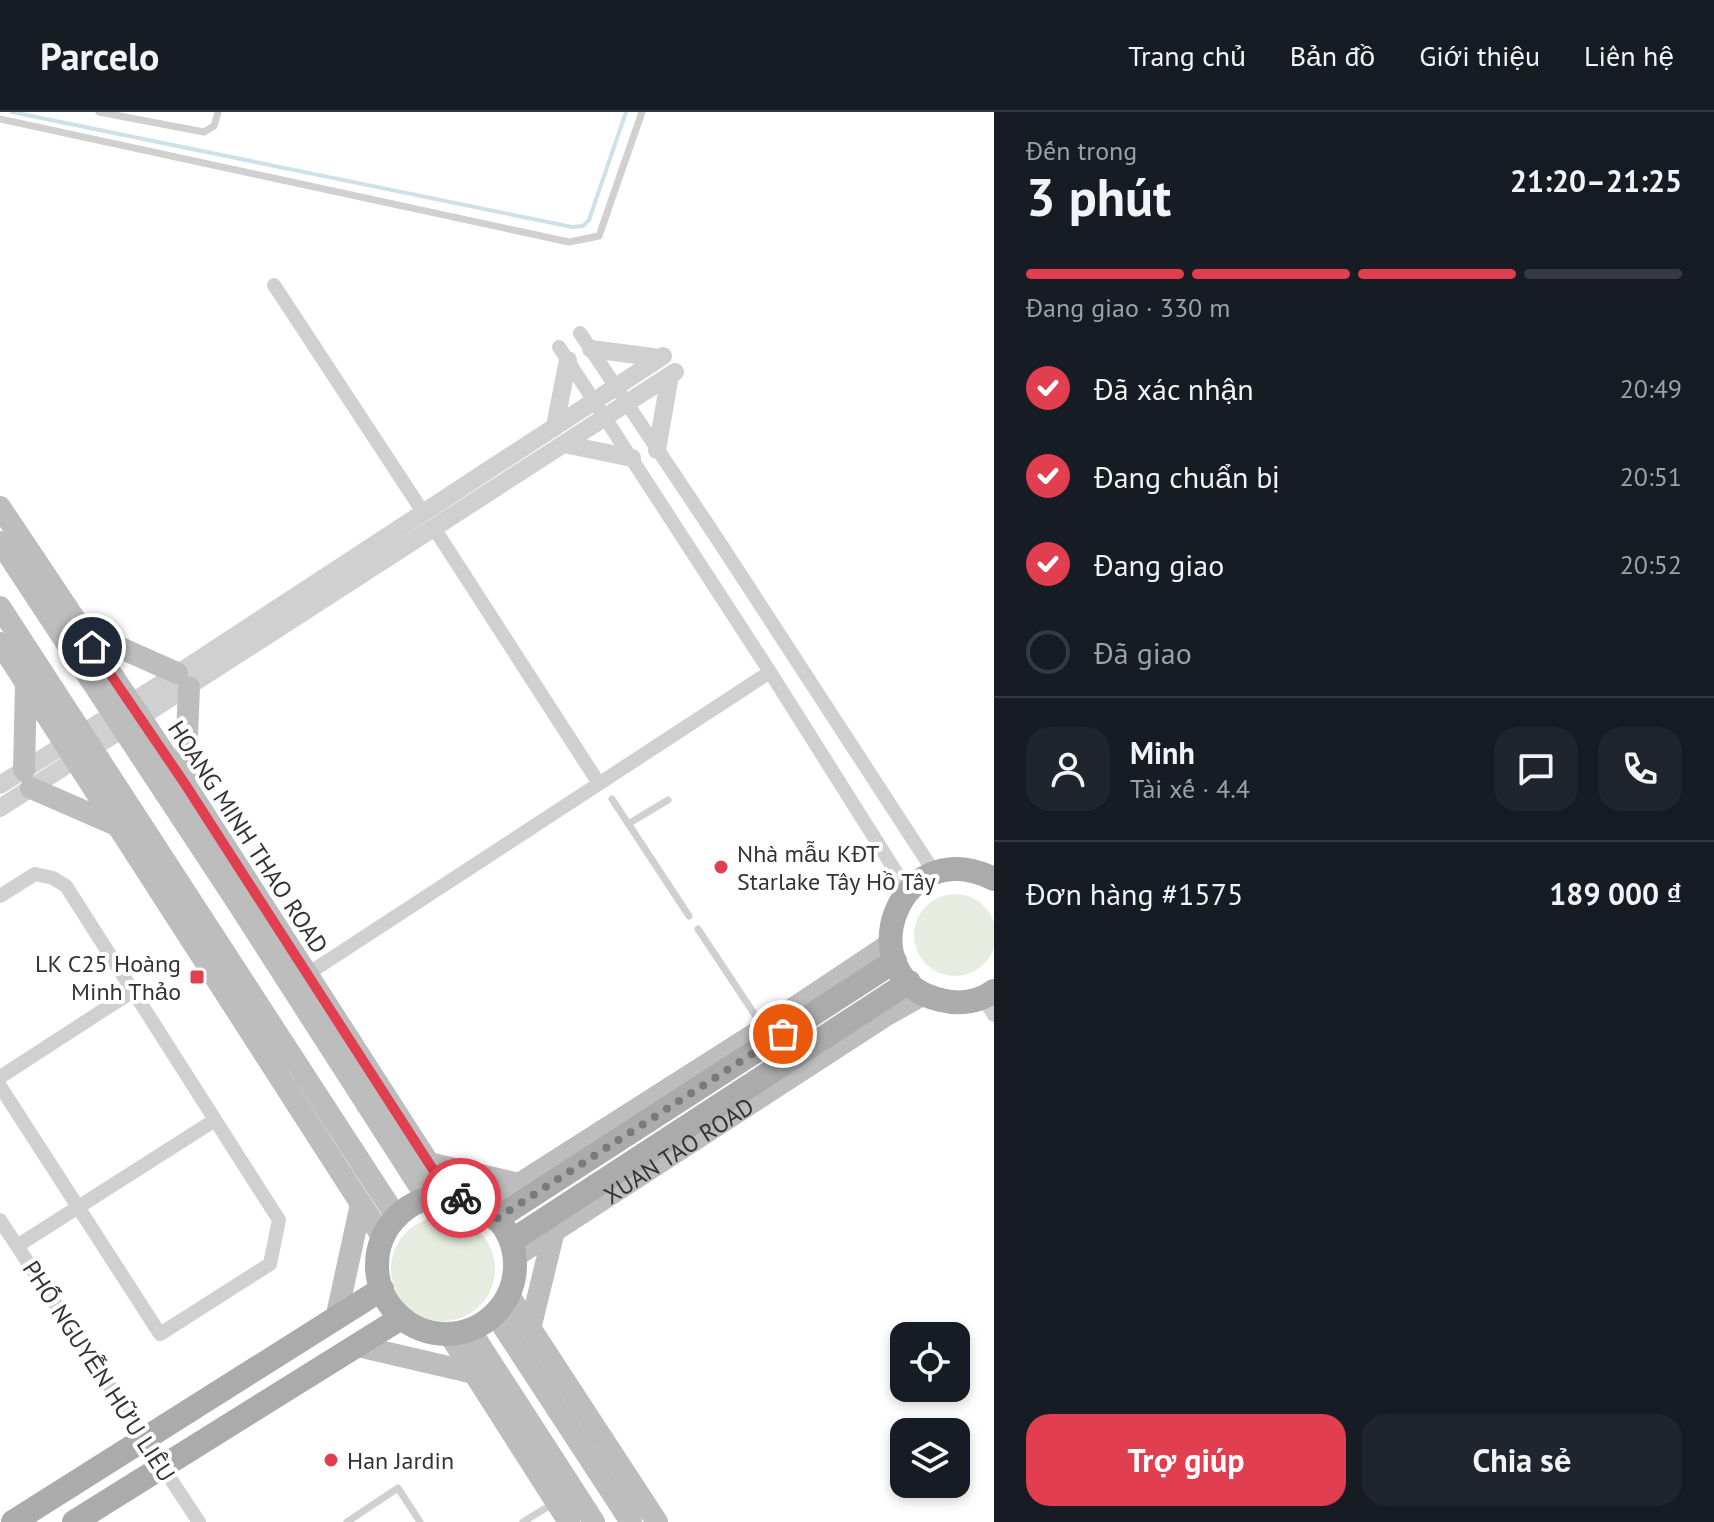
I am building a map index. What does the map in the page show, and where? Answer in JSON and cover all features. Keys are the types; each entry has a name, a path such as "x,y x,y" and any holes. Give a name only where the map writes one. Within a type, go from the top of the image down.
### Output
{"main road":[{"name":"HOANG MINH THAO ROAD","path":"0,507 72,635"},
{"name":"HOANG MINH THAO ROAD","path":"0,542 130,717 439,1197"},
{"path":"0,607 83,754 390,1228"},
{"path":"72,635 184,676 185,784"},
{"path":"0,643 26,684 83,754"},
{"path":"26,684 28,779 125,819 361,1204 390,1228"},
{"name":"HOANG MINH THAO ROAD","path":"130,717 185,784 242,894 306,975 429,1163 439,1197"},
{"path":"990,1001 955,1003 939,1000 916,988 893,952 891,921 900,900 914,883 934,872 956,869 993,877"},
{"path":"490,1213 519,1184 764,1028 893,952"},
{"name":"XUAN TAO ROAD","path":"490,1213 893,952"},
{"name":"XUAN TAO ROAD","path":"512,1249 554,1231 885,1016 916,988"},
{"name":"XUAN TAO ROAD","path":"512,1249 916,988"},
{"path":"429,1163 519,1184"},
{"path":"439,1197 490,1213 512,1249 513,1285 502,1304 486,1323 459,1332 419,1329 401,1318 385,1298 378,1276 378,1252 390,1228 439,1197"},
{"path":"336,1319 361,1204"},
{"path":"530,1329 554,1231"},
{"path":"13,1522 382,1289"},
{"path":"502,1304 530,1329 657,1522"},
{"path":"502,1304 631,1522"},
{"path":"74,1522 401,1318"},
{"path":"459,1332 474,1373 563,1516"},
{"path":"459,1332 594,1522"},
{"path":"358,1346 474,1373"}],"street":[{"path":"274,285 423,512"},
{"path":"0,785 28,779 83,754 184,676 423,512 661,357 585,341"},
{"path":"585,341 934,872"},
{"path":"555,426 564,353"},
{"path":"564,353 908,891"},
{"path":"184,676 434,528 672,374 657,450"},
{"path":"564,444 632,458"},
{"path":"434,528 598,782"},
{"path":"306,975 770,672"},
{"path":"0,808 28,779 130,717"},
{"path":"0,896 35,874 53,878 66,886 279,1220 270,1264 160,1334 0,1086"},
{"path":"0,1077 133,991"},
{"path":"9,1240 78,1207 215,1120"},
{"name":"PHỐ NGUYỄN HỮU LIÊU","path":"0,1220 9,1240 199,1522"}],"lane":[{"path":"99,112 204,132 214,126 218,112"},
{"path":"0,119 569,242 600,233 642,112"},
{"path":"612,799 689,916"},
{"path":"628,824 668,800"},
{"path":"698,929 764,1028"},
{"path":"347,1522 398,1488 420,1522"},
{"path":"523,1522 563,1516"}],"shaded area":[{"path":"955,894 971,897 984,906 993,919 993,951 984,964 971,973 955,976 939,973 926,964 917,951 914,935 917,919 926,906 939,897"},
{"path":"443,1217 463,1221 480,1232 491,1249 495,1269 491,1289 480,1306 463,1317 443,1321 423,1317 406,1306 395,1289 391,1269 395,1249 406,1232 423,1221"}],"waterway":[{"path":"12,112 572,227 583,226 589,220 626,112"}],"way so far":[{"path":"461,1198 483,1207 496,1219 783,1034"}],"place":[{"name":"Nhà mẫu KĐT Starlake Tây Hồ Tây","path":"721,867"},
{"name":"LK C25 Hoàng Minh Thảo","path":"197,977"},
{"name":"Han Jardin","path":"331,1460"}],"route":[{"path":"92,647 185,784 450,1196 461,1198"}]}
